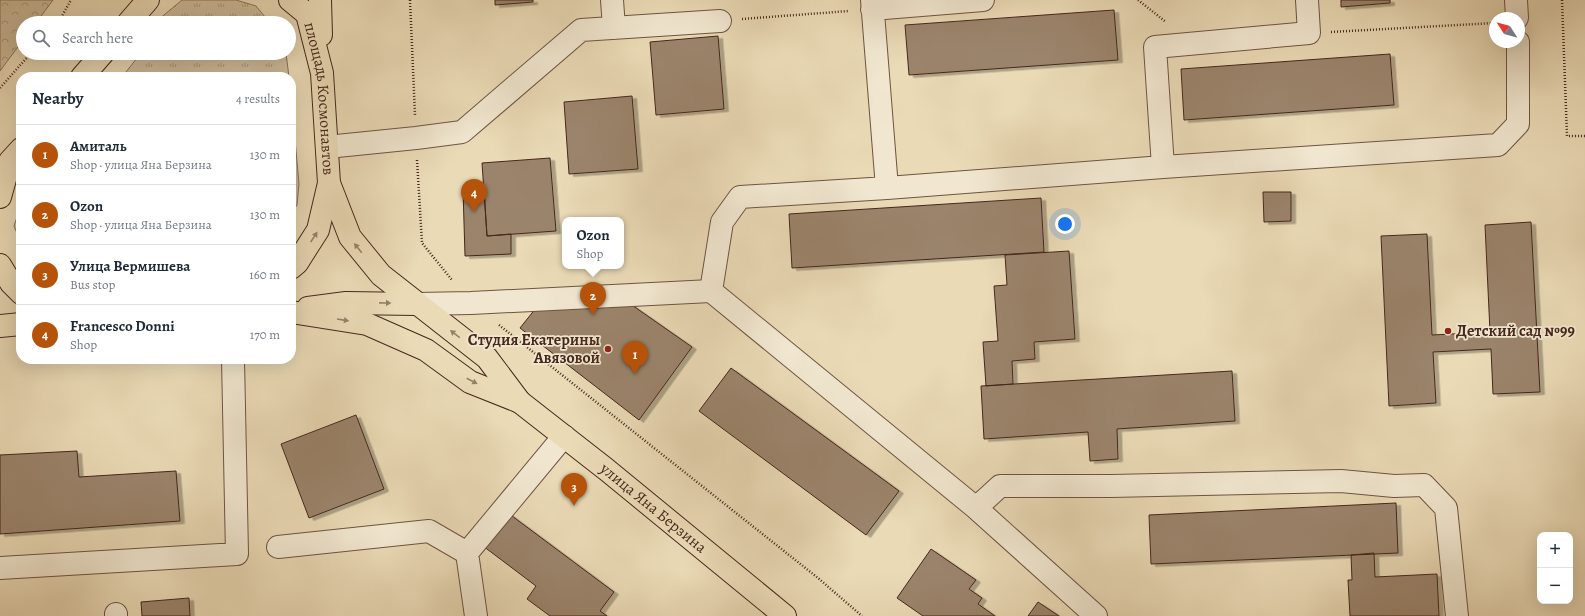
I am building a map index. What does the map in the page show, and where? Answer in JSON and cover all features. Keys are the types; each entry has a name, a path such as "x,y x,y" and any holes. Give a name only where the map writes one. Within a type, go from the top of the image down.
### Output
{"main road":[{"path":"134,16 148,0"},
{"name":"площадь Космонавтов","path":"290,0 307,14 322,73 329,183 318,230 296,264"},
{"path":"320,0 322,73"},
{"path":"86,72 97,60"},
{"path":"0,197 10,160"},
{"path":"329,183 350,237 381,275 487,358 520,402"},
{"path":"0,265 11,283 16,288"},
{"path":"296,310 346,302 417,304"},
{"path":"296,312 367,324 426,350 470,382 520,402"},
{"path":"0,326 16,324"},
{"name":"улица Яна Берзина","path":"520,402 785,616"}],"lane":[{"path":"612,0 614,28"},
{"path":"887,188 872,5 983,0"},
{"path":"1163,167 1155,47 1309,33 1307,0"},
{"path":"1516,0 1517,12"},
{"path":"327,147 462,132 581,30 720,21"},
{"path":"711,291 722,222 740,197 1498,145 1518,124 1518,48"},
{"path":"417,304 471,303 711,291 976,508 1096,616"},
{"path":"0,568 237,554 233,364"},
{"path":"476,616 467,553 564,436"},
{"path":"976,508 1000,486 1341,481 1394,486 1424,485 1446,508 1457,616"},
{"path":"278,547 429,531 467,553"}],"path":[{"path":"62,16 71,0"},
{"path":"1562,0 1567,136 1585,136"},
{"path":"720,21 872,5"},
{"path":"1309,33 1489,23"},
{"path":"0,88 26,60"},
{"path":"471,303 818,578 862,616"}],"green space":[{"path":"0,0 53,0 41,16 16,16 16,49 0,71"},
{"path":"182,0 236,0 256,6 264,16 163,16"},
{"path":"135,60 287,60 288,72 126,72"},
{"path":"296,151 299,184 296,207"},
{"path":"16,220 16,231 14,226"}],"building":[{"path":"495,0 533,0 533,2 495,5"},
{"path":"1341,0 1390,0 1390,3 1341,7"},
{"path":"1114,10 1118,60 909,75 905,25"},
{"path":"718,36 724,109 656,115 650,42"},
{"path":"1390,54 1394,105 1184,120 1181,69"},
{"path":"632,96 638,169 569,174 564,102"},
{"path":"550,158 556,231 487,236 482,163"},
{"path":"484,188 487,236 511,234 511,254 465,256 463,189"},
{"path":"1263,192 1291,192 1291,221 1264,222"},
{"path":"1041,198 1044,252 792,268 789,214"},
{"path":"1531,222 1540,392 1493,394 1491,349 1433,352 1436,403 1389,406 1381,236 1427,234 1432,335 1490,332 1485,225"},
{"path":"1069,251 1075,339 1034,342 1035,359 1012,361 1013,384 986,386 983,342 998,341 994,286 1007,285 1005,255"},
{"path":"629,303 692,347 639,420 520,328 536,308"},
{"path":"731,368 899,491 866,535 699,411"},
{"path":"1232,371 1235,421 1117,429 1118,459 1090,461 1088,432 984,439 981,386"},
{"path":"356,415 384,489 309,518 281,444"},
{"path":"77,451 79,477 176,471 180,521 0,534 0,455"},
{"path":"1396,503 1398,553 1151,564 1149,515"},
{"path":"508,513 614,592 600,611 607,616 550,616 527,599 536,586 483,546"},
{"path":"931,549 976,580 969,589 982,598 978,604 995,616 923,616 897,598"},
{"path":"1374,553 1375,577 1437,574 1439,616 1350,616 1348,580 1352,580 1351,555"},
{"path":"189,598 190,616 142,616 141,602"},
{"path":"1038,602 1059,616 1028,616"}],"place":[{"name":"Francesco Donni","path":"474,212"},
{"name":"Ozon","path":"593,315"},
{"name":"Детский сад №99","path":"1448,331"},
{"name":"Студия Екатерины Авязовой","path":"608,349"},
{"name":"Амиталь","path":"635,374"},
{"name":"Улица Вермишева","path":"574,506"}]}
